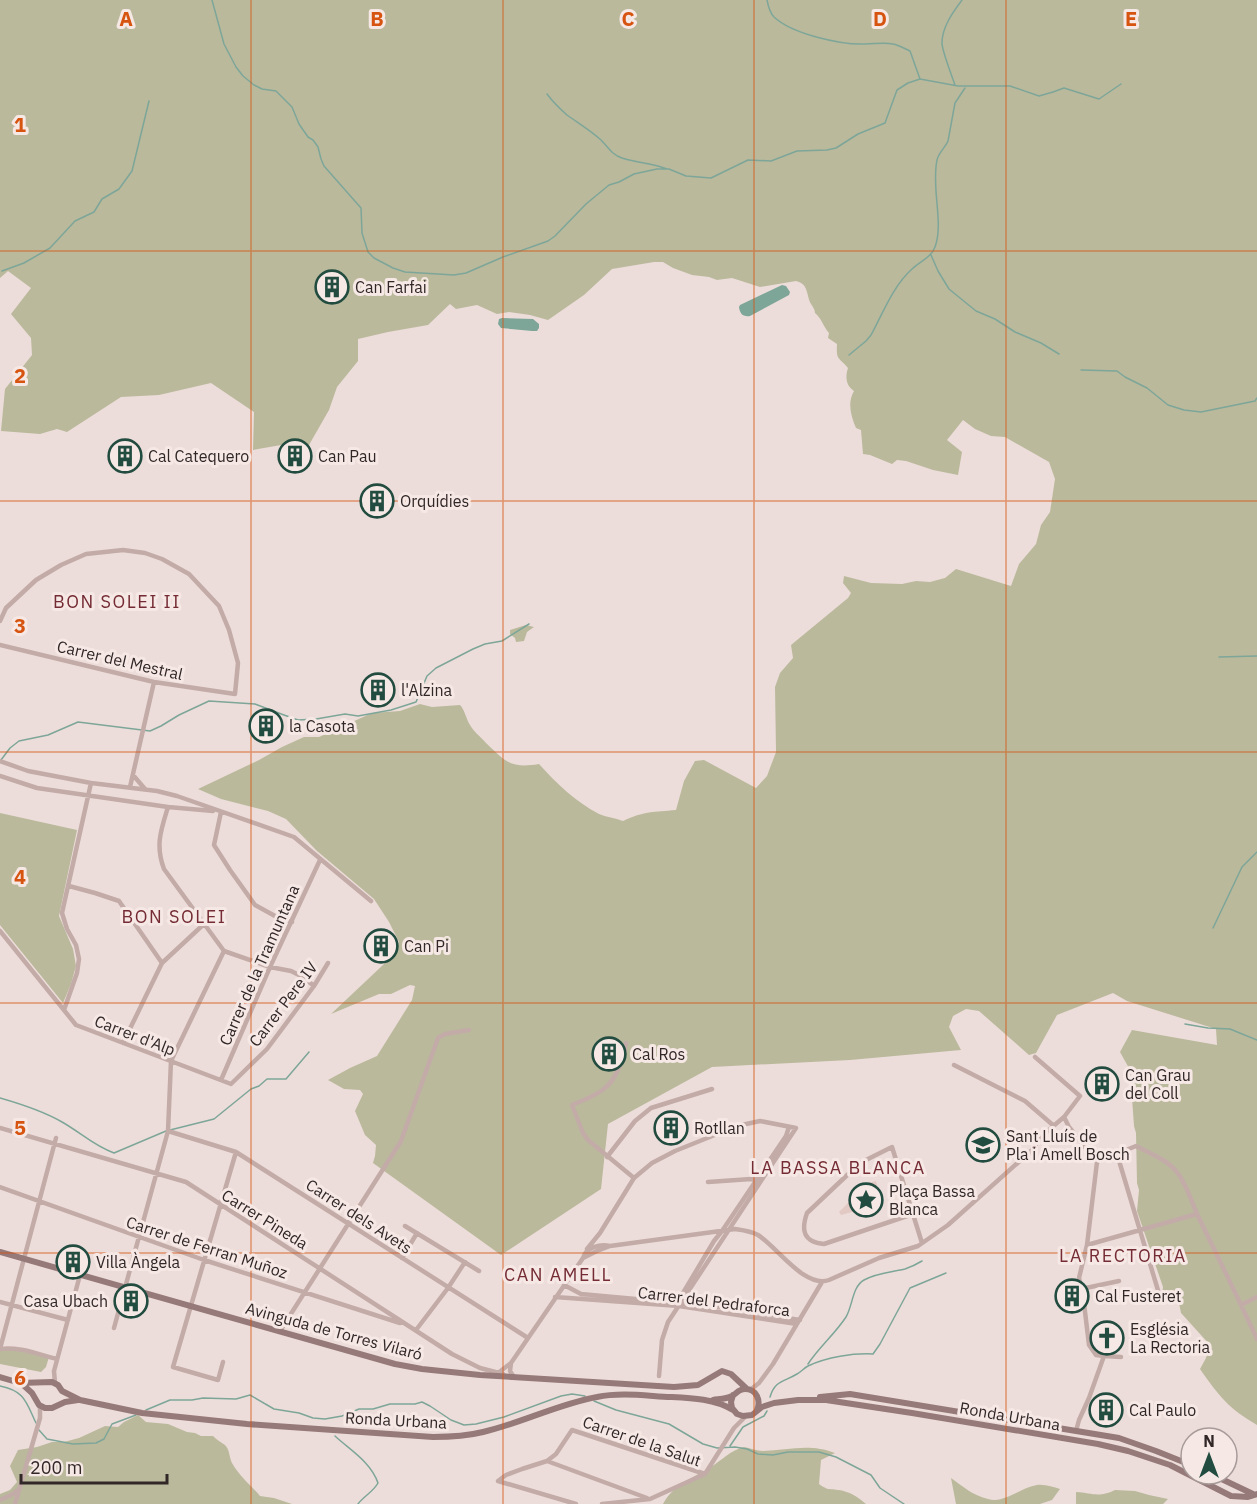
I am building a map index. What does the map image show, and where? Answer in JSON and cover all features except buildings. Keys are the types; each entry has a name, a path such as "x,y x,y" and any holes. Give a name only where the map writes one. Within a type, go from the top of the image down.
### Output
{"main road":[{"name":"Avinguda de Torres Vilaró","path":"0,1252 395,1364 422,1369 674,1387 698,1385 722,1371 736,1378"},
{"path":"0,1377 20,1383 29,1389 40,1405 49,1409"},
{"path":"736,1378 752,1392 759,1404 756,1411"},
{"path":"734,1411 731,1402 736,1393 736,1378"},
{"path":"35,1398 36,1389 44,1382"},
{"path":"20,1383 55,1383"},
{"name":"Ronda Urbana","path":"55,1383 62,1391 80,1400 161,1416 445,1437 482,1432 597,1397 631,1395 706,1400 752,1392 774,1403"},
{"path":"58,1405 62,1399 62,1391"},
{"path":"798,1400 850,1394 1119,1438 1179,1460"},
{"name":"Ronda Urbana","path":"49,1409 80,1400"},
{"name":"Ronda Urbana","path":"706,1400 721,1404 740,1416 752,1415 762,1407 774,1403 826,1400 1108,1446 1170,1465 1242,1504 1253,1495"},
{"path":"1235,1486 1253,1495"},
{"name":"Ronda Urbana","path":"1231,1496 1253,1495"}],"street":[{"name":"Carrer del Mestral","path":"0,621 6,608 36,580 86,554 123,550 162,558 189,574 219,606 229,630 238,663 236,694 154,682 0,645"},
{"path":"130,787 154,682"},
{"path":"2,762 28,771 177,796 294,837 370,901"},
{"path":"133,775 145,789"},
{"path":"0,776 37,788 168,807 221,812"},
{"path":"64,1010 77,973 79,959 76,945 62,914 91,783"},
{"path":"168,807 159,843 160,858 168,875 224,951 270,967 291,971 314,986"},
{"path":"221,812 214,845 230,870 255,905 292,922"},
{"name":"Carrer de la Tramuntana","path":"221,1080 320,860"},
{"path":"69,886 119,901 162,963"},
{"path":"123,1043 162,963 204,924"},
{"name":"Carrer d'Alp","path":"0,931 76,1025 231,1084"},
{"path":"114,1328 168,1132 171,1061 224,951"},
{"name":"Carrer Pere IV","path":"231,1084 267,1049 314,986 328,963"},
{"path":"280,1331 401,1141 438,1038 445,1034 469,1030"},
{"path":"626,1043 617,1072 607,1087 572,1105 588,1140 634,1178"},
{"path":"586,1255 596,1246 735,1229 758,1236 808,1278 822,1282 879,1258 918,1246 955,1218 1031,1151 1044,1134 1064,1117 1080,1096 1035,1056"},
{"path":"954,1065 1025,1101 1054,1126"},
{"path":"607,1156 635,1121 651,1108 712,1089"},
{"path":"1064,1117 1069,1127 1097,1162 1087,1245 1079,1278 1089,1345 1096,1355 1121,1357"},
{"path":"498,1373 511,1363 564,1285 586,1255 596,1246 600,1234 634,1178 652,1163 675,1151 737,1126 760,1121 796,1128 725,1231 714,1241 668,1322 662,1340 660,1376"},
{"path":"759,1181 789,1127"},
{"name":"Carrer Pineda","path":"0,1128 55,1141 186,1182 461,1359 480,1368 514,1377"},
{"name":"Carrer dels Avets","path":"168,1132 236,1152 528,1338"},
{"path":"55,1141 0,1349 57,1359"},
{"path":"1097,1162 1136,1146 1159,1157 1174,1169 1186,1186 1197,1214 1257,1339"},
{"path":"913,1214 824,1244 811,1241 805,1233 803,1223 807,1213 860,1163 892,1147 913,1214 922,1243"},
{"path":"223,1362 218,1380 172,1367 236,1152"},
{"path":"1118,1154 1160,1297"},
{"path":"708,1182 752,1179 759,1181"},
{"name":"Carrer de Ferran Muñoz","path":"0,1187 204,1260 408,1325"},
{"path":"1087,1245 1197,1214"},
{"path":"405,1226 479,1271"},
{"path":"402,1258 417,1233"},
{"path":"600,1234 607,1246"},
{"path":"416,1330 465,1262"},
{"path":"55,1383 54,1371 80,1275"},
{"path":"1081,1289 1119,1281"},
{"path":"752,1392 773,1364 822,1282"},
{"name":"Carrer del Pedraforca","path":"564,1285 581,1294 798,1322"},
{"path":"1241,1305 1257,1297"},
{"name":"Carrer del Pedraforca","path":"555,1298 678,1305"},
{"path":"0,1302 68,1320"},
{"path":"1076,1431 1078,1420 1089,1398 1104,1356"},
{"path":"511,1363 510,1371 514,1377"},
{"path":"44,1382 54,1371"},
{"path":"15,1504 39,1421 40,1405"},
{"path":"39,1421 49,1409"},
{"path":"734,1411 734,1428"},
{"path":"602,1504 650,1498 705,1474 734,1428 746,1416"},
{"name":"Carrer de la Salut","path":"547,1461 556,1454 572,1430 705,1474"},
{"path":"576,1504 498,1481 506,1475 547,1461 650,1498"},
{"path":"0,1500 18,1490"}],"shaded area":[{"path":"0,0 1257,0 1257,1425 1231,1407 1200,1369 1210,1345 1181,1313 1178,1298 1162,1295 1163,1287 1137,1211 1139,1190 1130,1070 1120,1052 1132,1030 1217,1045 1216,1029 1127,1001 1113,993 1057,1015 1036,1053 1029,1055 979,1011 966,1009 953,1016 949,1027 961,1050 850,1060 712,1067 608,1124 601,1189 501,1255 373,1163 376,1145 365,1135 355,1111 363,1094 360,1090 344,1089 328,1080 377,1056 412,1000 415,986 410,985 391,994 379,994 331,1014 384,964 399,942 374,899 317,851 286,819 268,811 221,799 198,789 304,737 319,737 372,713 400,711 420,704 432,707 460,705 473,730 503,759 521,765 539,764 582,804 599,814 623,821 643,814 676,810 684,781 695,761 704,760 756,788 767,776 776,752 775,687 780,673 793,658 791,645 848,598 851,593 843,583 844,576 871,583 902,584 916,581 930,582 945,578 956,569 1011,586 1019,564 1036,544 1041,525 1050,512 1055,479 1049,462 1005,437 991,436 975,429 963,420 947,440 962,452 958,475 906,461 897,460 892,464 863,454 861,430 856,428 850,410 854,391 849,387 847,381 848,368 839,358 837,344 828,338 829,333 815,313 806,290 800,282 760,287 732,278 717,280 692,275 663,262 612,269 584,295 548,320 509,312 497,314 477,305 456,309 450,304 428,325 358,339 358,361 337,387 329,410 309,445 281,445 253,450 254,412 211,383 159,395 121,397 67,432 57,429 40,434 1,431 5,389 32,355 31,338 11,314 31,288 8,271 0,278"},
{"path":"782,285 786,286 790,292 789,295 750,316 741,313 740,305"},
{"path":"499,319 533,319 539,324 539,328 537,331 532,331 501,328 498,324"},
{"path":"526,625 534,627 527,632 524,641 516,642 510,630"},
{"path":"0,813 77,830 59,916 73,949 76,966 63,1003 0,925"},
{"name":"Plaça Bassa Blanca","path":"876,1181 882,1204 841,1215 839,1212 868,1183"},
{"path":"0,1349 49,1357 46,1367 41,1372 0,1364"},
{"path":"138,1415 146,1422 168,1424 201,1436 213,1436 227,1447 235,1468 260,1496 292,1504 0,1504 0,1494 10,1490 17,1482 10,1466 18,1450 79,1438 105,1426 118,1427"},
{"path":"744,1447 758,1451 817,1448 835,1453 821,1460 819,1484 850,1493 866,1504 663,1504 678,1486"},
{"path":"951,1478 973,1493 994,1500 1037,1485 1060,1489 1052,1500 1040,1504 956,1504"},
{"path":"1115,1490 1135,1491 1168,1499 1163,1504 1076,1504 1076,1492 1100,1494"}],"waterway":[{"path":"212,0 224,44 236,67 254,85 276,91 292,107 299,124 318,147 324,166 361,208 362,233 368,252 374,258 405,272 454,275 466,273 548,241 609,185 634,174 669,169 686,176 711,178 748,160 771,161 797,151 836,148 858,134 885,123 897,90 920,79"},
{"path":"767,0 774,17 792,29 843,43 890,43 910,51 920,79 958,86 1010,86 1039,96 1064,88 1099,99 1121,84"},
{"path":"955,85 945,57 942,37 962,0"},
{"path":"849,355 871,335 899,283 915,266 928,257 935,247 938,227 935,182 937,160 948,141 955,103 965,88"},
{"path":"547,94 564,112 597,136 615,155 667,169"},
{"path":"2,271 24,263 50,248 75,221 94,212 102,199 119,189 132,171 149,101"},
{"path":"931,255 949,289 976,311 1059,354"},
{"path":"1081,370 1117,371 1147,388 1168,405 1184,410 1201,412 1255,401 1257,398"},
{"path":"1,760 19,741 48,735 78,722 150,731 209,701 255,704 298,720 345,714 358,716 391,710 416,702 427,676 436,668 485,644 502,641 529,624"},
{"path":"1219,657 1257,656"},
{"path":"1213,928 1242,867 1257,852"},
{"path":"1185,1024 1230,1029 1257,1040"},
{"path":"170,1130 214,1119 267,1079 286,1079 309,1052"},
{"path":"0,1098 55,1118 100,1147 114,1153 166,1131"},
{"path":"808,1364 846,1317 860,1283 874,1276 905,1269 922,1261"},
{"path":"770,1397 777,1384 815,1363 840,1356 873,1354 910,1288 946,1273"},
{"path":"0,1386 15,1391 24,1398 36,1423"},
{"path":"146,1410 170,1400 236,1399 250,1395 274,1409 325,1419 342,1416 359,1409 422,1402 451,1420 464,1425 504,1417 561,1396 572,1394 585,1396"},
{"path":"594,1401 616,1410 669,1424 703,1444 717,1448 735,1447 758,1454 773,1455 788,1452 819,1452 836,1457 871,1475 880,1488 904,1504"},
{"path":"730,1446 743,1427 764,1416 767,1411"},
{"path":"39,1430 47,1439 73,1444 96,1443 104,1439 112,1424 136,1415"},
{"path":"335,1436 360,1457 378,1483 358,1504"}],"place":[{"name":"Can Farfai","path":"332,287"},
{"name":"Cal Catequero","path":"125,456"},
{"name":"Can Pau","path":"295,456"},
{"name":"Orquídies","path":"377,501"},
{"name":"l'Alzina","path":"378,690"},
{"name":"la Casota","path":"266,726"},
{"name":"Can Pi","path":"381,946"},
{"name":"Cal Ros","path":"609,1054"},
{"name":"Can Grau del Coll","path":"1102,1084"},
{"name":"Rotllan","path":"671,1128"},
{"name":"Sant Lluís de Pla i Amell Bosch","path":"983,1145"},
{"name":"Plaça Bassa Blanca","path":"866,1200"},
{"name":"Villa Àngela","path":"73,1262"},
{"name":"Cal Fusteret","path":"1072,1296"},
{"name":"Casa Ubach","path":"131,1301"},
{"name":"Església La Rectoria","path":"1107,1338"},
{"name":"Cal Paulo","path":"1106,1410"}],"district":[{"name":"BON SOLEI II","path":"117,601"},
{"name":"BON SOLEI","path":"174,916"},
{"name":"LA BASSA BLANCA","path":"838,1167"},
{"name":"LA RECTORIA","path":"1123,1255"},
{"name":"CAN AMELL","path":"558,1274"}]}
